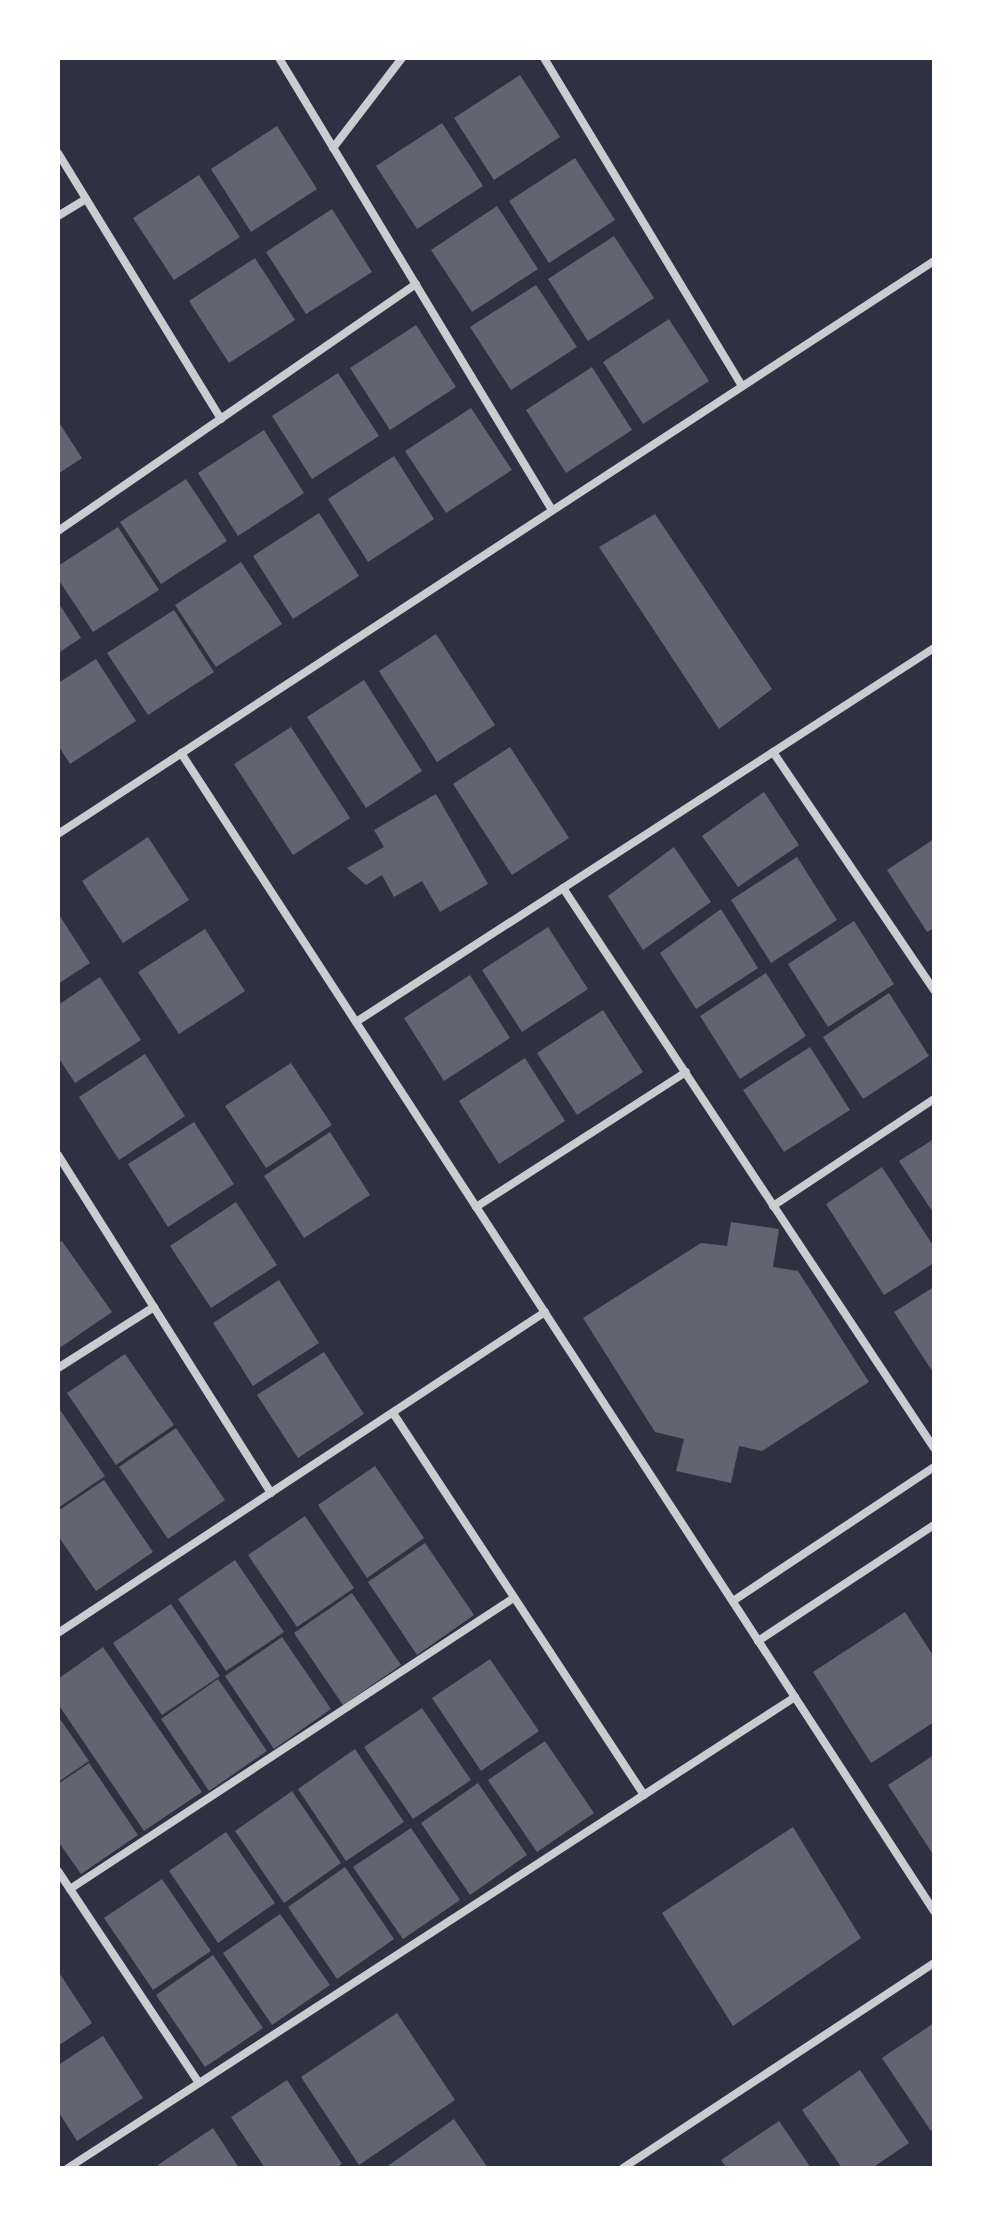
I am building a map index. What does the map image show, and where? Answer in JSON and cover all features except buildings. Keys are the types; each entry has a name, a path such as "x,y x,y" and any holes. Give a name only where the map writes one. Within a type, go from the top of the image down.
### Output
{"street":[{"path":"279,58 552,510"},
{"path":"333,148 402,58"},
{"path":"544,58 742,386"},
{"path":"58,153 221,419"},
{"path":"58,216 86,199"},
{"path":"58,834 934,261"},
{"path":"58,531 416,284"},
{"path":"356,1022 934,648"},
{"path":"773,752 934,990"},
{"path":"181,753 934,1911"},
{"path":"563,888 934,1448"},
{"path":"476,1207 686,1072"},
{"path":"773,1206 934,1099"},
{"path":"58,1155 271,1493"},
{"path":"58,1368 154,1307"},
{"path":"58,1633 545,1312"},
{"path":"393,1413 512,1599 644,1795"},
{"path":"733,1601 934,1467"},
{"path":"758,1641 934,1525"},
{"path":"70,1889 512,1599"},
{"path":"68,2168 795,1697"},
{"path":"58,1871 199,2083"},
{"path":"623,2168 934,1963"}]}
